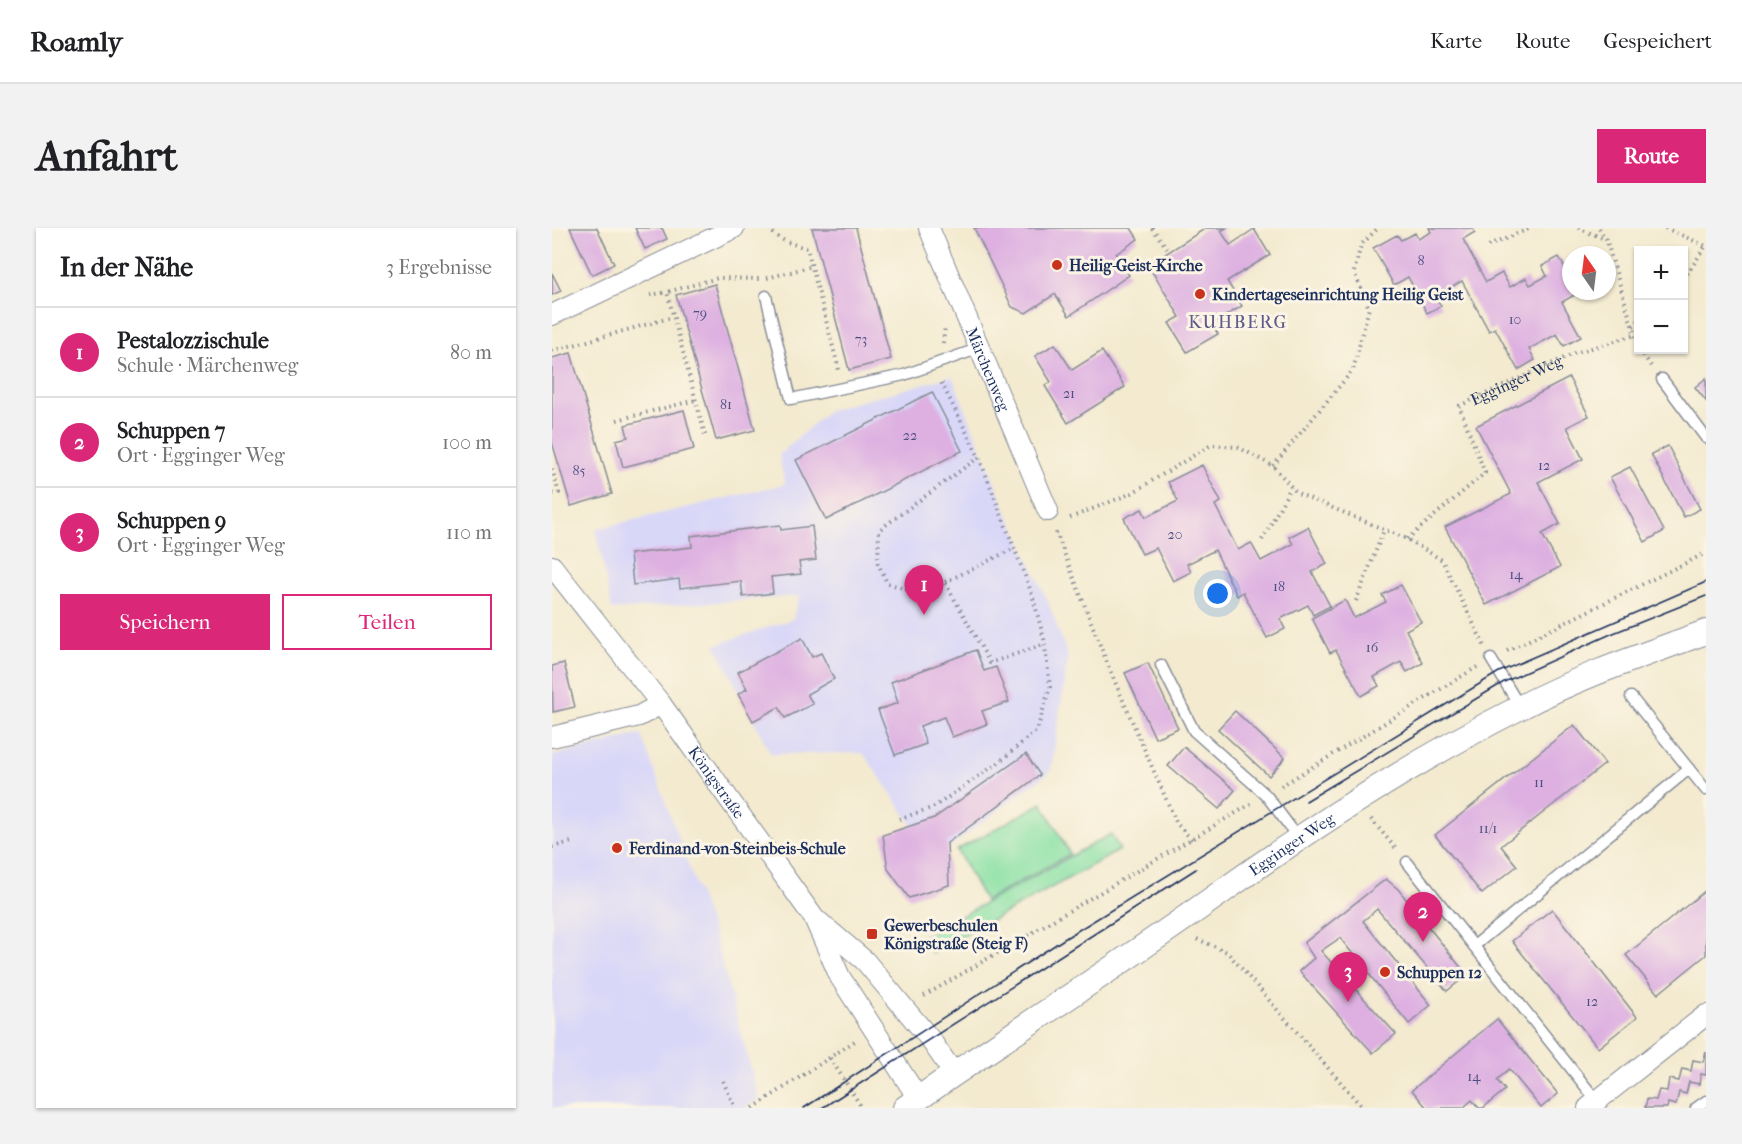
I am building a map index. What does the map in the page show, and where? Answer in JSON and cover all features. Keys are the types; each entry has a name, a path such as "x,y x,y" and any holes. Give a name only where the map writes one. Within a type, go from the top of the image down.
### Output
{"street":[{"path":"552,315 734,228"},
{"name":"Märchenweg","path":"929,228 1048,511"},
{"name":"Königstraße","path":"552,566 661,704 814,918 840,977 873,1028 912,1103"},
{"name":"Egginger Weg","path":"912,1103 1173,924 1356,803 1520,707 1625,662 1706,632"},
{"path":"552,737 639,716 661,704"},
{"name":"Königstraße","path":"814,918 865,961 930,1039 954,1074"},
{"path":"1592,1104 1706,1016"}],"lane":[{"path":"766,296 791,399 904,375 980,348"},
{"path":"1662,379 1706,438"},
{"path":"1491,659 1520,707"},
{"path":"1161,665 1194,731 1266,795 1299,840"},
{"path":"1631,697 1706,790"},
{"path":"1474,946 1689,769"},
{"path":"1407,861 1474,946 1592,1104"},
{"path":"1696,1108 1706,1101"}],"path":[{"path":"769,228 782,239 807,248 843,389"},
{"path":"1152,228 1170,252"},
{"path":"1273,466 1353,370 1368,308 1354,272 1361,244 1378,228"},
{"path":"1488,246 1531,228"},
{"path":"1578,228 1606,239"},
{"path":"1599,228 1606,239 1634,330"},
{"path":"1665,228 1706,247 1688,272"},
{"path":"705,435 667,292 718,278 762,279 813,266"},
{"path":"898,819 934,807 998,763 1037,730 1050,687 1045,645 1032,594 979,457 939,378 950,279"},
{"path":"552,351 673,317"},
{"name":"Egginger Weg","path":"1407,539 1485,473 1459,406 1575,353 1634,335"},
{"path":"617,420 696,400"},
{"path":"1074,517 1132,493 1210,445 1238,447 1273,466 1297,494 1407,539 1442,560 1491,659"},
{"path":"979,457 879,530 878,563 886,583 909,591 945,582 1015,548"},
{"path":"552,469 559,493 552,495"},
{"path":"1262,540 1291,487"},
{"path":"1048,511 1109,668 1177,824 1192,840"},
{"path":"1356,601 1384,530"},
{"path":"904,1008 1192,840 1491,659 1706,553"},
{"path":"945,582 990,663 1045,645"},
{"path":"1356,803 1407,861"},
{"path":"552,846 572,842"},
{"path":"1173,924 1201,941 1227,952 1363,1108"},
{"path":"753,1108 873,1028"},
{"path":"830,1058 862,1108"},
{"path":"723,1081 735,1108"}],"shaded area":[{"path":"952,376 1006,510 1047,599 1068,657 1051,771 935,858 863,753 771,754 715,645 793,619 799,596 612,610 596,529 785,484 779,455 829,410"},
{"name":"Ferdinand-von-Steinbeis-Schule","path":"641,734 716,941 759,1099 744,1108 552,1108 552,756"}],"green space":[{"path":"1042,803 1070,854 985,901 957,850"},
{"path":"1111,834 1120,850 932,953 923,937"}],"building":[{"path":"570,228 597,228 614,264 592,275"},
{"path":"635,228 662,228 667,239 645,249"},
{"path":"812,228 856,228 891,359 849,370"},
{"name":"Heilig-Geist-Kirche","path":"974,228 1131,228 1138,239 1116,254 1129,275 1069,316 1055,294 1026,313 1012,307"},
{"name":"Kindertageseinrichtung Heilig Geist","path":"1206,228 1226,228 1221,231 1230,245 1254,229 1270,255 1227,281 1242,306 1212,324 1218,334 1187,352 1169,323 1180,317 1148,265"},
{"path":"1429,228 1472,228 1475,232 1463,239 1486,282 1502,273 1510,287 1526,278 1530,285 1547,276 1542,266 1559,257 1562,262 1562,300 1566,300 1562,302 1581,337 1564,346 1557,334 1529,349 1535,360 1518,370 1495,328 1489,331 1462,281 1435,296 1441,306 1427,313 1408,277 1394,285 1373,248 1397,235 1401,240 1415,233 1418,239 1431,232"},
{"path":"552,273 561,291 552,295"},
{"path":"715,284 755,430 716,440 676,295"},
{"path":"1055,344 1072,370 1102,351 1125,387 1068,423 1045,386 1051,382 1035,356"},
{"path":"571,353 612,494 571,506 552,442 552,358"},
{"path":"1569,378 1589,416 1567,427 1583,459 1538,482 1560,524 1542,534 1560,567 1486,605 1445,527 1511,494 1476,426"},
{"path":"1706,378 1706,401 1695,387"},
{"path":"932,392 962,451 826,520 796,460"},
{"path":"684,410 694,449 623,467 616,440 628,437 625,425"},
{"path":"1668,446 1700,509 1684,517 1651,454"},
{"path":"1202,465 1221,502 1215,505 1238,550 1251,543 1261,561 1293,544 1289,537 1308,527 1327,564 1312,572 1330,606 1313,615 1308,605 1280,619 1285,629 1267,638 1243,592 1237,596 1215,550 1187,564 1191,572 1173,581 1156,548 1142,554 1124,518 1142,509 1146,517 1178,501 1168,482"},
{"path":"1630,467 1664,531 1645,542 1610,477"},
{"path":"780,525 781,530 812,526 816,560 799,562 801,574 771,577 773,593 743,597 741,581 680,588 679,579 633,585 630,554 692,547 691,536"},
{"path":"1401,585 1421,622 1406,630 1423,663 1407,672 1401,662 1374,677 1379,686 1361,696 1336,650 1330,653 1312,618 1345,600 1354,618 1386,602 1382,595"},
{"path":"802,638 812,657 821,653 834,679 807,694 813,704 785,718 779,707 753,721 738,694 747,689 738,672"},
{"path":"976,650 984,671 996,667 1009,702 982,711 987,724 952,737 944,717 920,726 926,744 895,755 878,710 898,703 891,682"},
{"path":"564,663 575,707 553,712 552,666"},
{"path":"1148,663 1178,728 1155,738 1125,673"},
{"path":"1235,711 1285,758 1269,776 1218,729"},
{"path":"1574,725 1605,764 1501,846 1517,866 1482,894 1435,835"},
{"path":"1184,747 1235,790 1219,809 1168,766"},
{"path":"1026,754 1040,775 947,843 949,885 909,898 888,869 883,835 934,818"},
{"path":"1386,879 1398,889 1467,975 1447,991 1377,909 1363,921 1431,1005 1409,1024 1340,938 1321,951 1396,1034 1373,1053 1299,971 1314,958 1304,943"},
{"path":"1706,890 1706,955 1658,994 1626,955"},
{"path":"1552,909 1637,1017 1598,1048 1512,941"},
{"path":"1497,1019 1558,1094 1541,1108 1509,1069 1497,1080 1505,1090 1483,1108 1479,1108 1472,1100 1463,1108 1427,1108 1412,1090"},
{"path":"1706,1052 1706,1075 1701,1074 1699,1084 1689,1082 1686,1094 1679,1092 1676,1105 1668,1103 1667,1108 1645,1108 1647,1099 1656,1100 1659,1090 1667,1091 1669,1079 1679,1081 1682,1069 1691,1071 1693,1060 1703,1062"}],"tram line":[{"path":"804,1108 1064,939 1499,672 1706,582"},
{"path":"1306,801 1504,682 1611,634 1706,596"},
{"path":"822,1108 1196,869"}],"place":[{"name":"Heilig-Geist-Kirche","path":"1057,265"},
{"name":"Kindertageseinrichtung Heilig Geist","path":"1200,294"},
{"name":"Pestalozzischule","path":"924,615"},
{"name":"Ferdinand-von-Steinbeis-Schule","path":"617,848"},
{"name":"Gewerbeschulen Königstraße (Steig F)","path":"872,934"},
{"name":"Schuppen 7","path":"1423,942"},
{"name":"Schuppen 12","path":"1385,972"},
{"name":"Schuppen 9","path":"1348,1002"}],"district":[{"name":"KUHBERG","path":"1238,322"}]}
